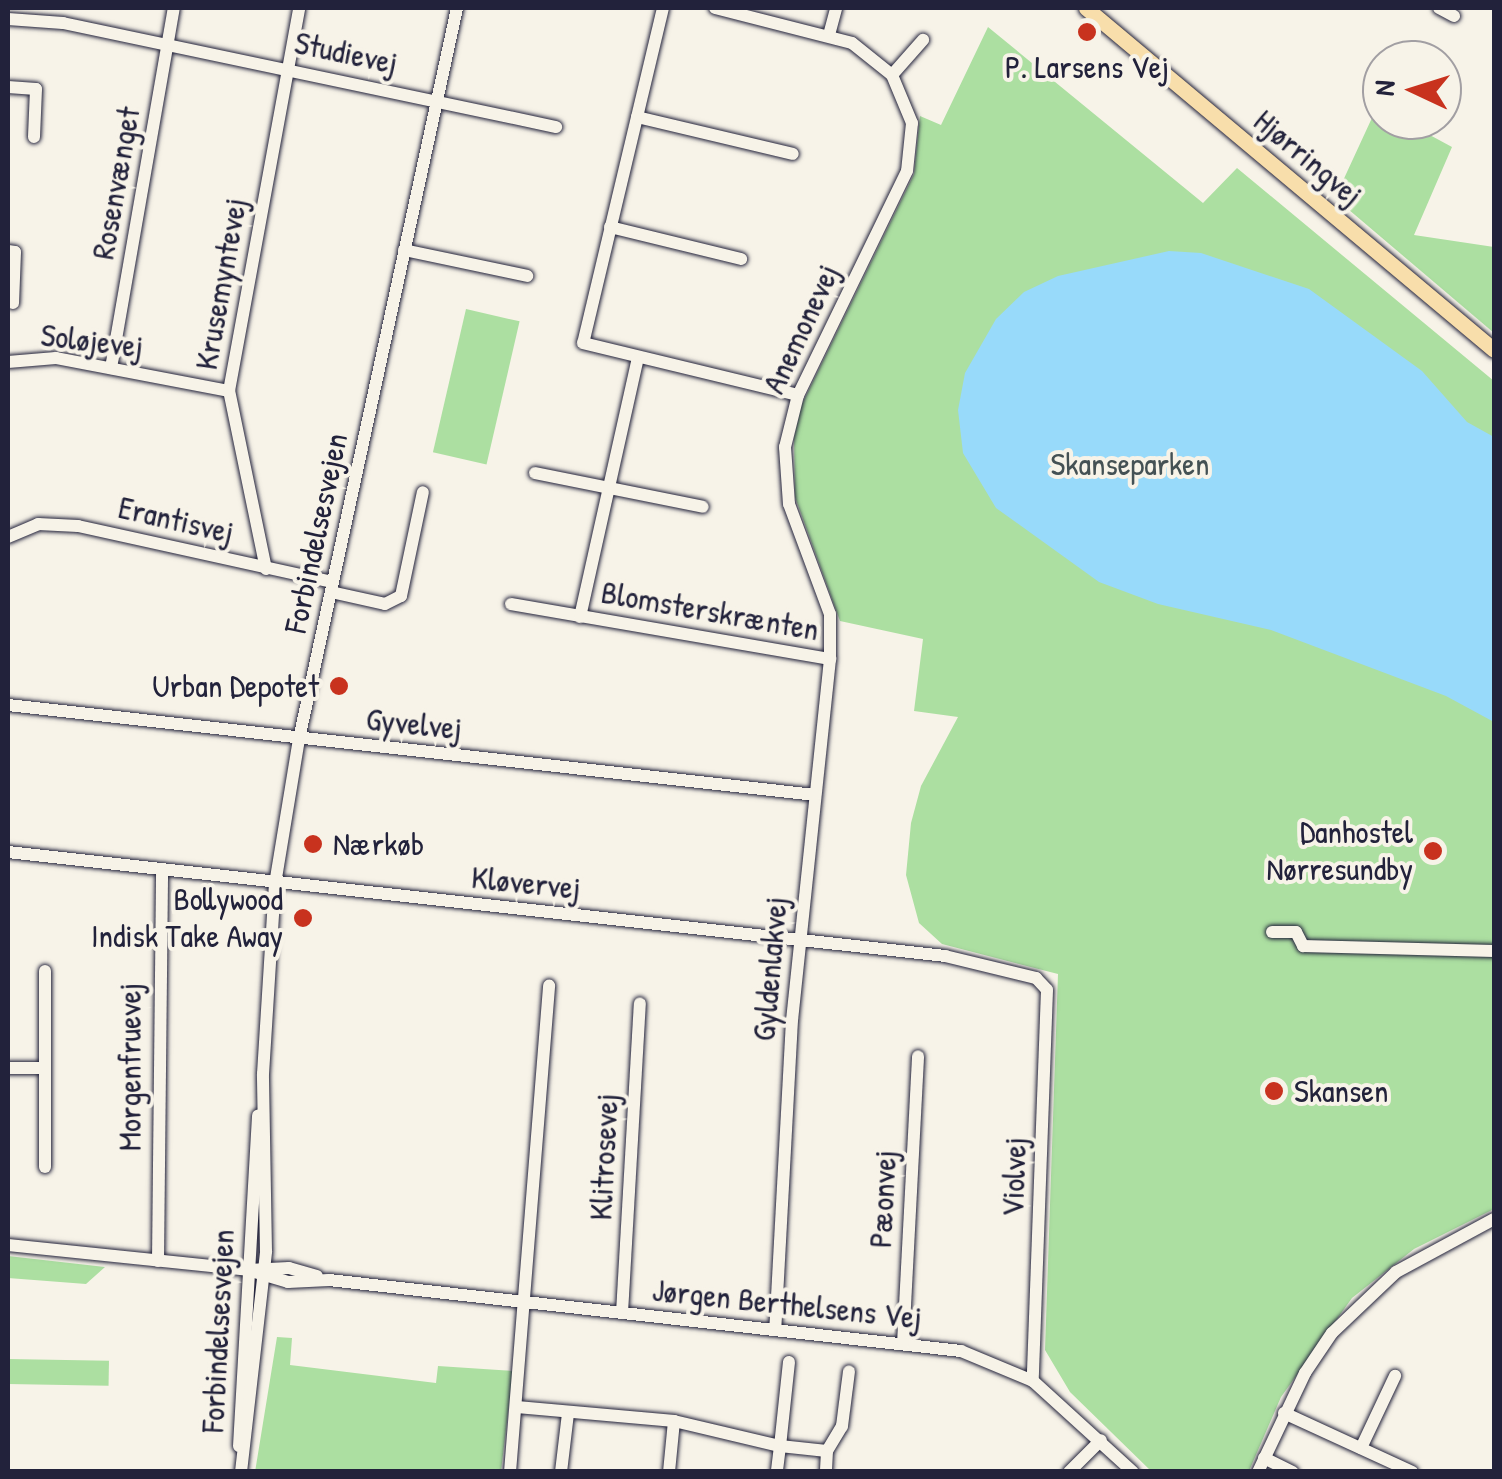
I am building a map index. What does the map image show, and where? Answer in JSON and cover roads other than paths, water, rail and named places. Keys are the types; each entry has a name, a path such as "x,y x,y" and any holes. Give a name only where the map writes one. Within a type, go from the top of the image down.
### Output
{"main road":[{"name":"Hjørringvej","path":"1086,8 1494,350"}],"street":[{"name":"Rosenvænget","path":"111,368 174,8"},
{"name":"Krusemyntevej","path":"266,569 229,391 299,8"},
{"name":"Forbindelsesvejen","path":"240,1472 248,1270 275,884 299,740 457,8"},
{"path":"663,8 583,343 798,395"},
{"path":"715,8 829,34 871,55 892,74 924,40"},
{"path":"829,34 836,8"},
{"path":"1438,8 1454,16"},
{"name":"Studievej","path":"8,18 168,44 556,128"},
{"name":"Anemonevej","path":"830,614 784,473 788,423 798,395 908,171 912,123 892,74"},
{"path":"8,87 36,88 34,137"},
{"path":"637,117 793,154"},
{"path":"610,227 741,258"},
{"path":"404,250 527,276"},
{"path":"8,252 15,252 13,303"},
{"name":"Blomsterskrænten","path":"580,616 638,357"},
{"name":"Soløjevej","path":"8,362 56,358 229,391"},
{"path":"535,473 703,507"},
{"name":"Erantisvej","path":"8,538 59,523 266,569 394,603 423,492"},
{"name":"Blomsterskrænten","path":"511,604 830,659"},
{"name":"Gyldenlakvej","path":"774,1330 800,940 830,659 830,614"},
{"name":"Gyvelvej","path":"8,705 815,795"},
{"name":"Kløvervej","path":"8,852 162,873 945,956 1036,978"},
{"name":"Morgenfruevej","path":"158,1261 162,873"},
{"path":"1272,932 1296,932 1303,946 1494,951"},
{"path":"45,971 45,1168"},
{"name":"Violvej","path":"1034,1382 1047,990 1036,978"},
{"path":"510,1472 528,1303 549,986"},
{"name":"Klitrosevej","path":"622,1312 640,1004"},
{"name":"Pæonvej","path":"903,1344 918,1056"},
{"path":"8,1068 45,1068"},
{"name":"Forbindelsesvejen","path":"240,1472 264,1272 263,1074"},
{"path":"1293,1472 1261,1465 1284,1413 1323,1346 1366,1298 1430,1249 1494,1219"},
{"name":"Jørgen Berthelsens Vej","path":"8,1244 960,1351 1034,1382 1133,1472"},
{"path":"778,1472 789,1362"},
{"path":"826,1472 827,1451 842,1426 848,1371"},
{"path":"1361,1448 1395,1376"},
{"path":"517,1407 674,1422 780,1446 827,1451"},
{"path":"1284,1413 1412,1472"},
{"path":"562,1472 568,1414"},
{"path":"669,1472 674,1422"},
{"path":"1070,1472 1101,1440"}],"water":[{"path":"1169,251 1201,253 1309,289 1422,371 1467,422 1494,437 1494,722 1446,696 1271,630 1158,604 1099,582 996,508 963,453 958,410 965,373 996,319 1024,292 1058,276"}],"place":[{"name":"P. Larsens Vej","path":"1087,32"},
{"name":"Urban Depotet","path":"339,686"},
{"name":"Nærkøb","path":"313,844"},
{"name":"Danhostel Nørresundby","path":"1433,851"},
{"name":"Bollywood Indisk Take Away","path":"303,918"},
{"name":"Skansen","path":"1274,1091"}],"park label":[{"name":"Skanseparken","path":"1130,464"}]}
